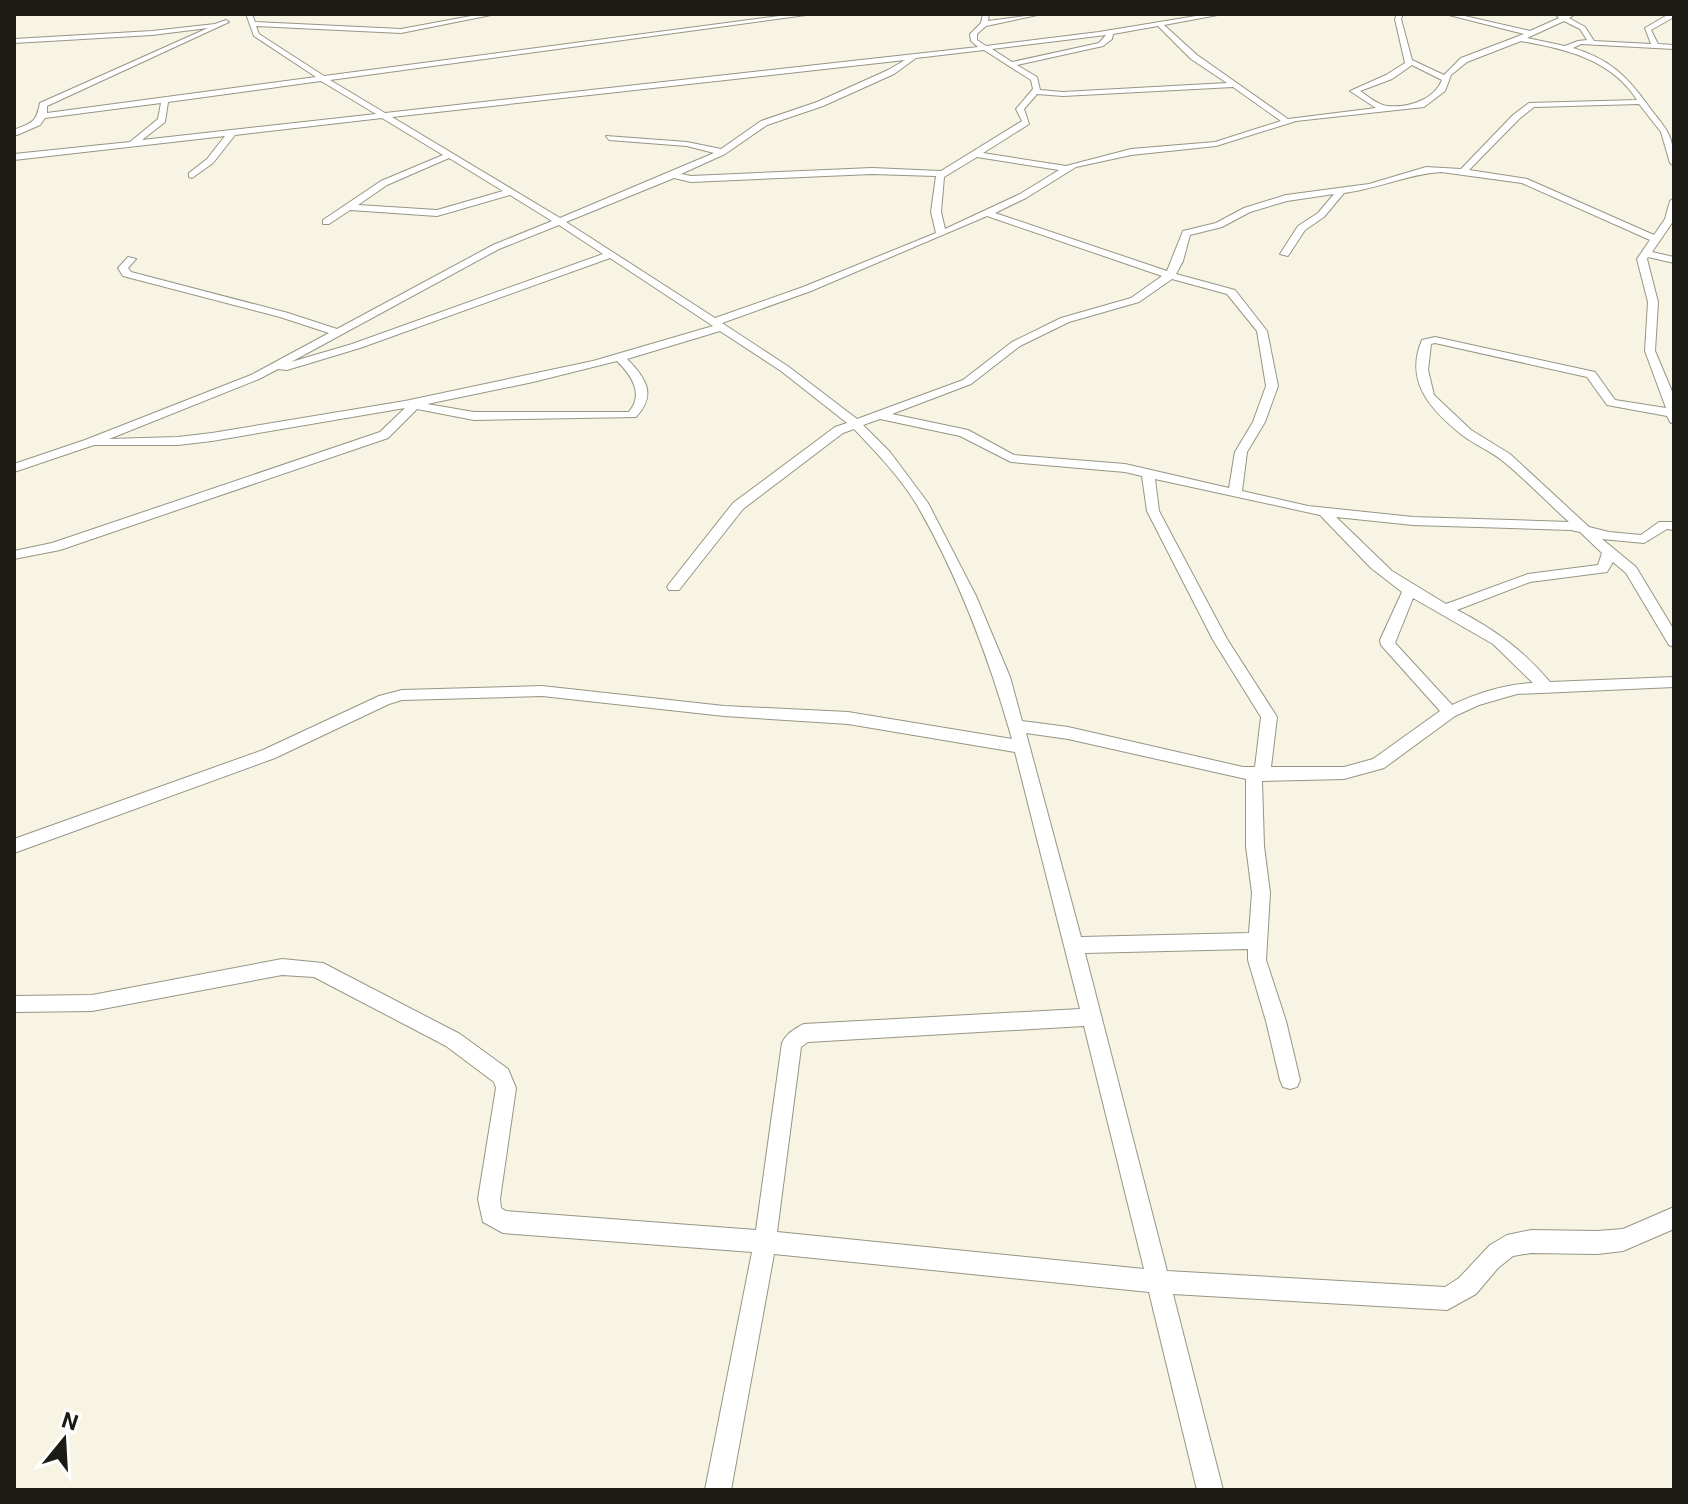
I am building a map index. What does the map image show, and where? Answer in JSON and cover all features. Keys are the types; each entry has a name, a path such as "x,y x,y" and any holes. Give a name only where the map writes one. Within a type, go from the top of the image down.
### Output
{"street":[{"path":"14,41 152,33 249,17 401,31 493,14"},
{"path":"43,116 810,14"},
{"path":"984,24 986,14"},
{"path":"1036,92 1034,79 982,48 974,41 973,34 984,24 1039,14"},
{"path":"14,157 387,118 915,56 1109,32 1220,14"},
{"path":"1384,109 1354,91 1408,65 1398,19 1400,14"},
{"path":"1448,14 1532,34"},
{"path":"1656,46 1647,29 1674,14"},
{"path":"89,443 178,441 412,405 619,357 717,325 941,234 1023,196 1065,168 1123,153 1216,144 1286,121 1421,105 1442,89 1446,79 1464,60 1532,34 1565,15 1583,28 1591,42"},
{"path":"249,17 256,35 323,79 562,223 785,369 856,424 886,455 922,503 969,596 1002,677 1074,945 1210,1490"},
{"path":"340,26 351,20"},
{"path":"18,132 37,123 43,116 43,105 226,22"},
{"path":"1159,24 1194,57 1286,121"},
{"path":"1012,64 1101,45 1110,38 1109,32"},
{"path":"1521,38 1567,48 1606,63 1640,95 1664,128 1674,163"},
{"path":"1567,48 1577,42 1674,47"},
{"path":"255,377 496,247 562,223 627,192 673,175 722,152 764,123 820,104 891,72 915,56"},
{"path":"1408,61 1446,79"},
{"path":"1036,92 1063,94 1235,85"},
{"path":"673,175 691,179 872,171 943,174 1026,122 1020,109 1036,92"},
{"path":"133,144 162,120 165,99"},
{"path":"1464,171 1516,117 1532,105 1643,102"},
{"path":"18,132 100,109"},
{"path":"192,175 210,161 231,134"},
{"path":"609,138 687,144 722,152"},
{"path":"976,154 1065,168"},
{"path":"326,222 394,178 449,155"},
{"path":"674,587 726,520 753,493 839,430 967,382 1028,337 1065,320 1127,303 1170,275 1178,261 1186,233 1219,225 1247,210 1286,198 1370,187 1426,170 1464,171 1524,181 1655,239"},
{"path":"941,234 936,212 937,188 943,174"},
{"path":"1285,254 1301,228 1321,215 1342,190"},
{"path":"349,207 437,213 511,192"},
{"path":"1673,417 1650,351 1653,302 1642,259 1670,219 1674,201"},
{"path":"987,213 1170,275 1231,292 1265,338 1272,386 1259,422 1241,452 1235,493"},
{"path":"1644,253 1674,260"},
{"path":"14,468 89,443 255,377 356,346 610,255"},
{"path":"131,259 123,268 127,274 204,297 278,311 336,332"},
{"path":"1673,417 1611,403 1591,374 1435,340 1426,342 1422,358 1425,390 1429,397 1467,433 1506,457 1631,570 1674,642"},
{"path":"412,405 463,416 632,415 638,410 642,383 619,357"},
{"path":"14,555 55,547 384,435 412,405"},
{"path":"882,415 964,433 1011,458 1091,463 1324,512 1413,521 1582,527 1608,536 1644,539 1664,525 1674,526"},
{"path":"1148,473 1153,511 1220,640 1269,717 1258,775 1255,846 1261,893 1257,960 1290,1080"},
{"path":"1324,512 1356,546 1410,590 1503,641 1524,660 1545,687"},
{"path":"1602,569 1609,552"},
{"path":"1447,609 1528,578 1602,569 1640,584"},
{"path":"1410,590 1387,640 1388,645 1450,712"},
{"path":"1016,726 1068,733 1258,775 1362,770 1378,764 1450,712 1474,701 1517,689 1674,682"},
{"path":"14,846 269,754 384,700 402,695 542,691 724,711 848,718 1022,747"},
{"path":"1074,945 1256,941"},
{"path":"14,1004 92,1003 282,967 316,969 415,1017 453,1040 501,1076 506,1088 489,1199 491,1214 503,1222 765,1242 1158,1282 1447,1299 1463,1292 1500,1249 1518,1243 1607,1243 1628,1239 1674,1218"},
{"path":"718,1490 765,1242 792,1043 797,1036 804,1033 1092,1017"}]}
